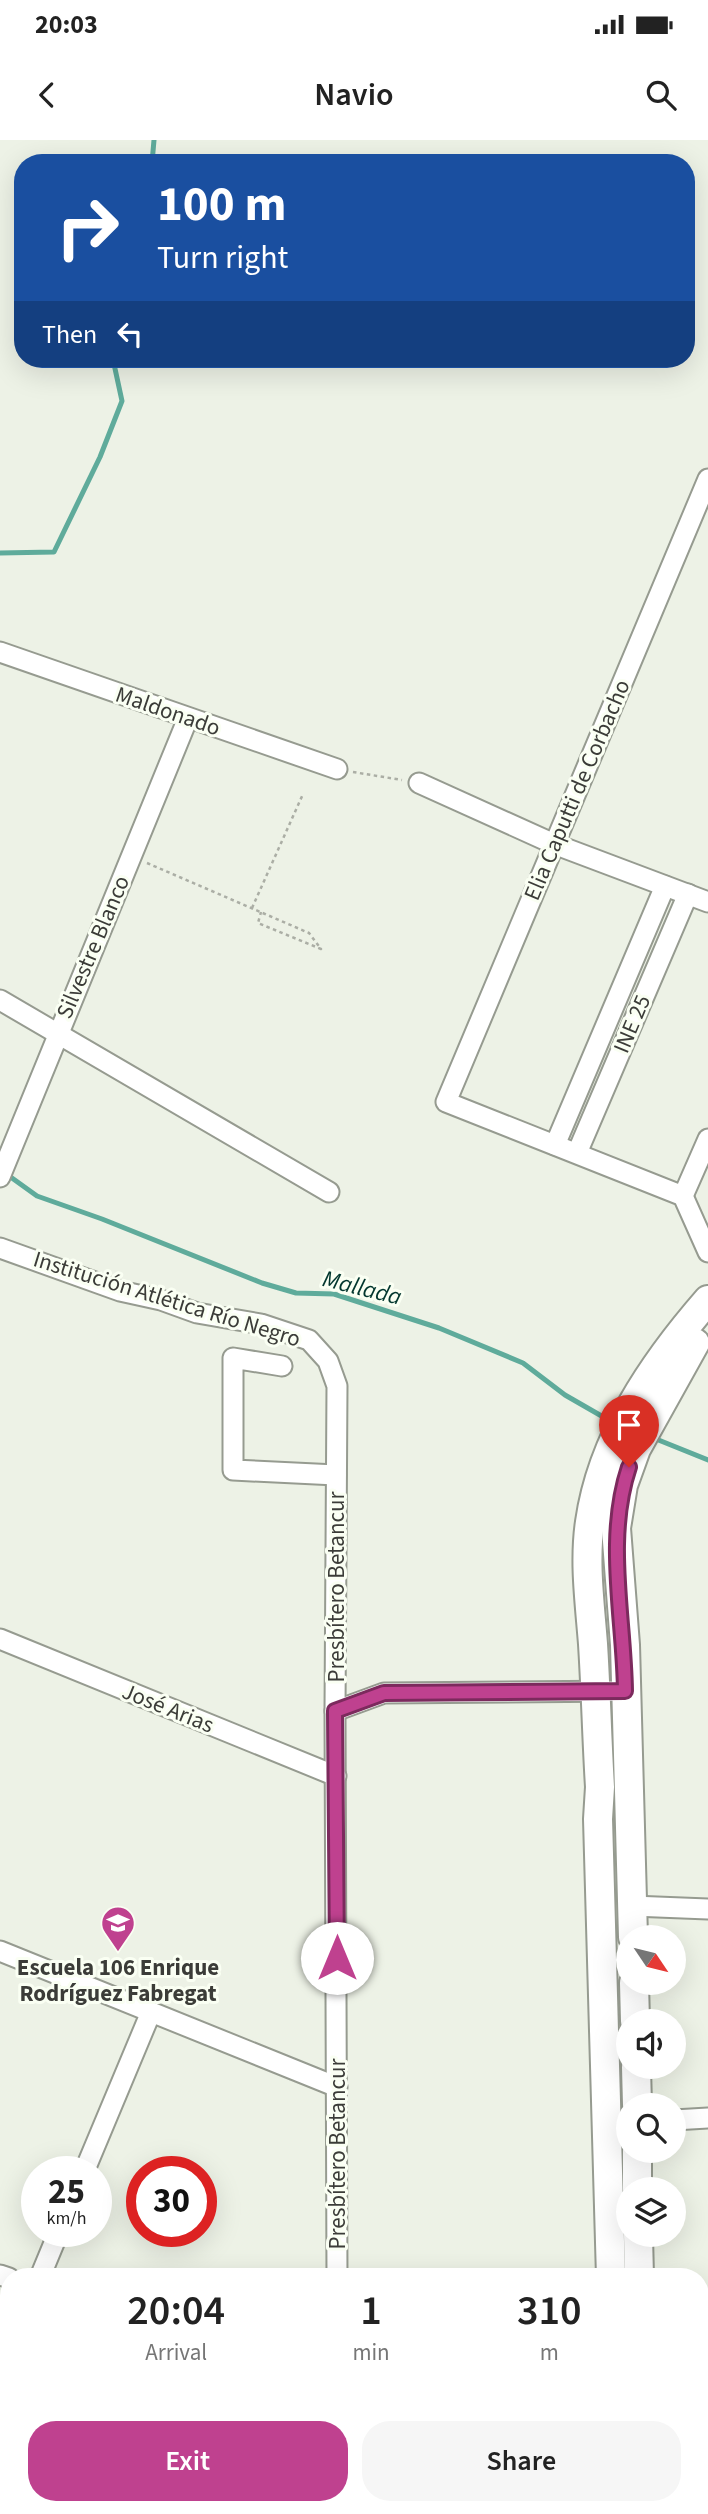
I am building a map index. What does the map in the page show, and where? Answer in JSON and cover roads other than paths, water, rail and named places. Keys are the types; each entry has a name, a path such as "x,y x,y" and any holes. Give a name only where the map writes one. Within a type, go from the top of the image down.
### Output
{"street":[{"name":"Elia Caputti de Corbacho","path":"555,1145 446,1102 708,479"},
{"name":"Maldonado","path":"0,652 337,769"},
{"name":"Silvestre Blanco","path":"0,1177 188,718"},
{"path":"419,783 554,844 708,902"},
{"name":"INE 25","path":"555,1145 665,886"},
{"name":"INE 25","path":"577,1153 688,894"},
{"path":"0,1000 330,1192"},
{"path":"683,1196 708,1139"},
{"path":"555,1145 683,1196 708,1252"},
{"name":"Institución Atlética Río Negro","path":"0,1248 120,1291 161,1300 197,1313 261,1324 309,1340 328,1361"},
{"path":"642,1411 649,1377 708,1300"},
{"path":"616,2106 598,1819 600,1787 587,1566 589,1523 599,1477 625,1444 642,1411 708,1327"},
{"path":"282,1366 233,1358 233,1471 336,1475"},
{"name":"Presbítero Betancur","path":"328,1361 337,1386 337,2268"},
{"path":"625,1444 623,1485 616,1528 625,1645 633,1925"},
{"name":"José Arias","path":"0,1639 336,1776"},
{"path":"335,1711 384,1693 625,1691"},
{"path":"632,1906 708,1909"},
{"path":"0,1951 337,2087"},
{"path":"91,2156 151,2012"},
{"path":"686,2119 708,2118"},
{"path":"611,2268 616,2148"},
{"path":"44,2268 52,2247"},
{"path":"638,2247 639,2268"}],"waterway":[{"path":"153,154 154,140"},
{"path":"0,553 54,552 100,457 122,401 115,368"},
{"name":"Mallada","path":"5,1173 37,1196 262,1283 296,1293 334,1294 439,1328 523,1363 565,1395 612,1422"},
{"name":"Mallada","path":"651,1437 708,1460"}],"place":[{"name":"Escuela 106 Enrique Rodríguez Fabregat","path":"118,1953"}]}
